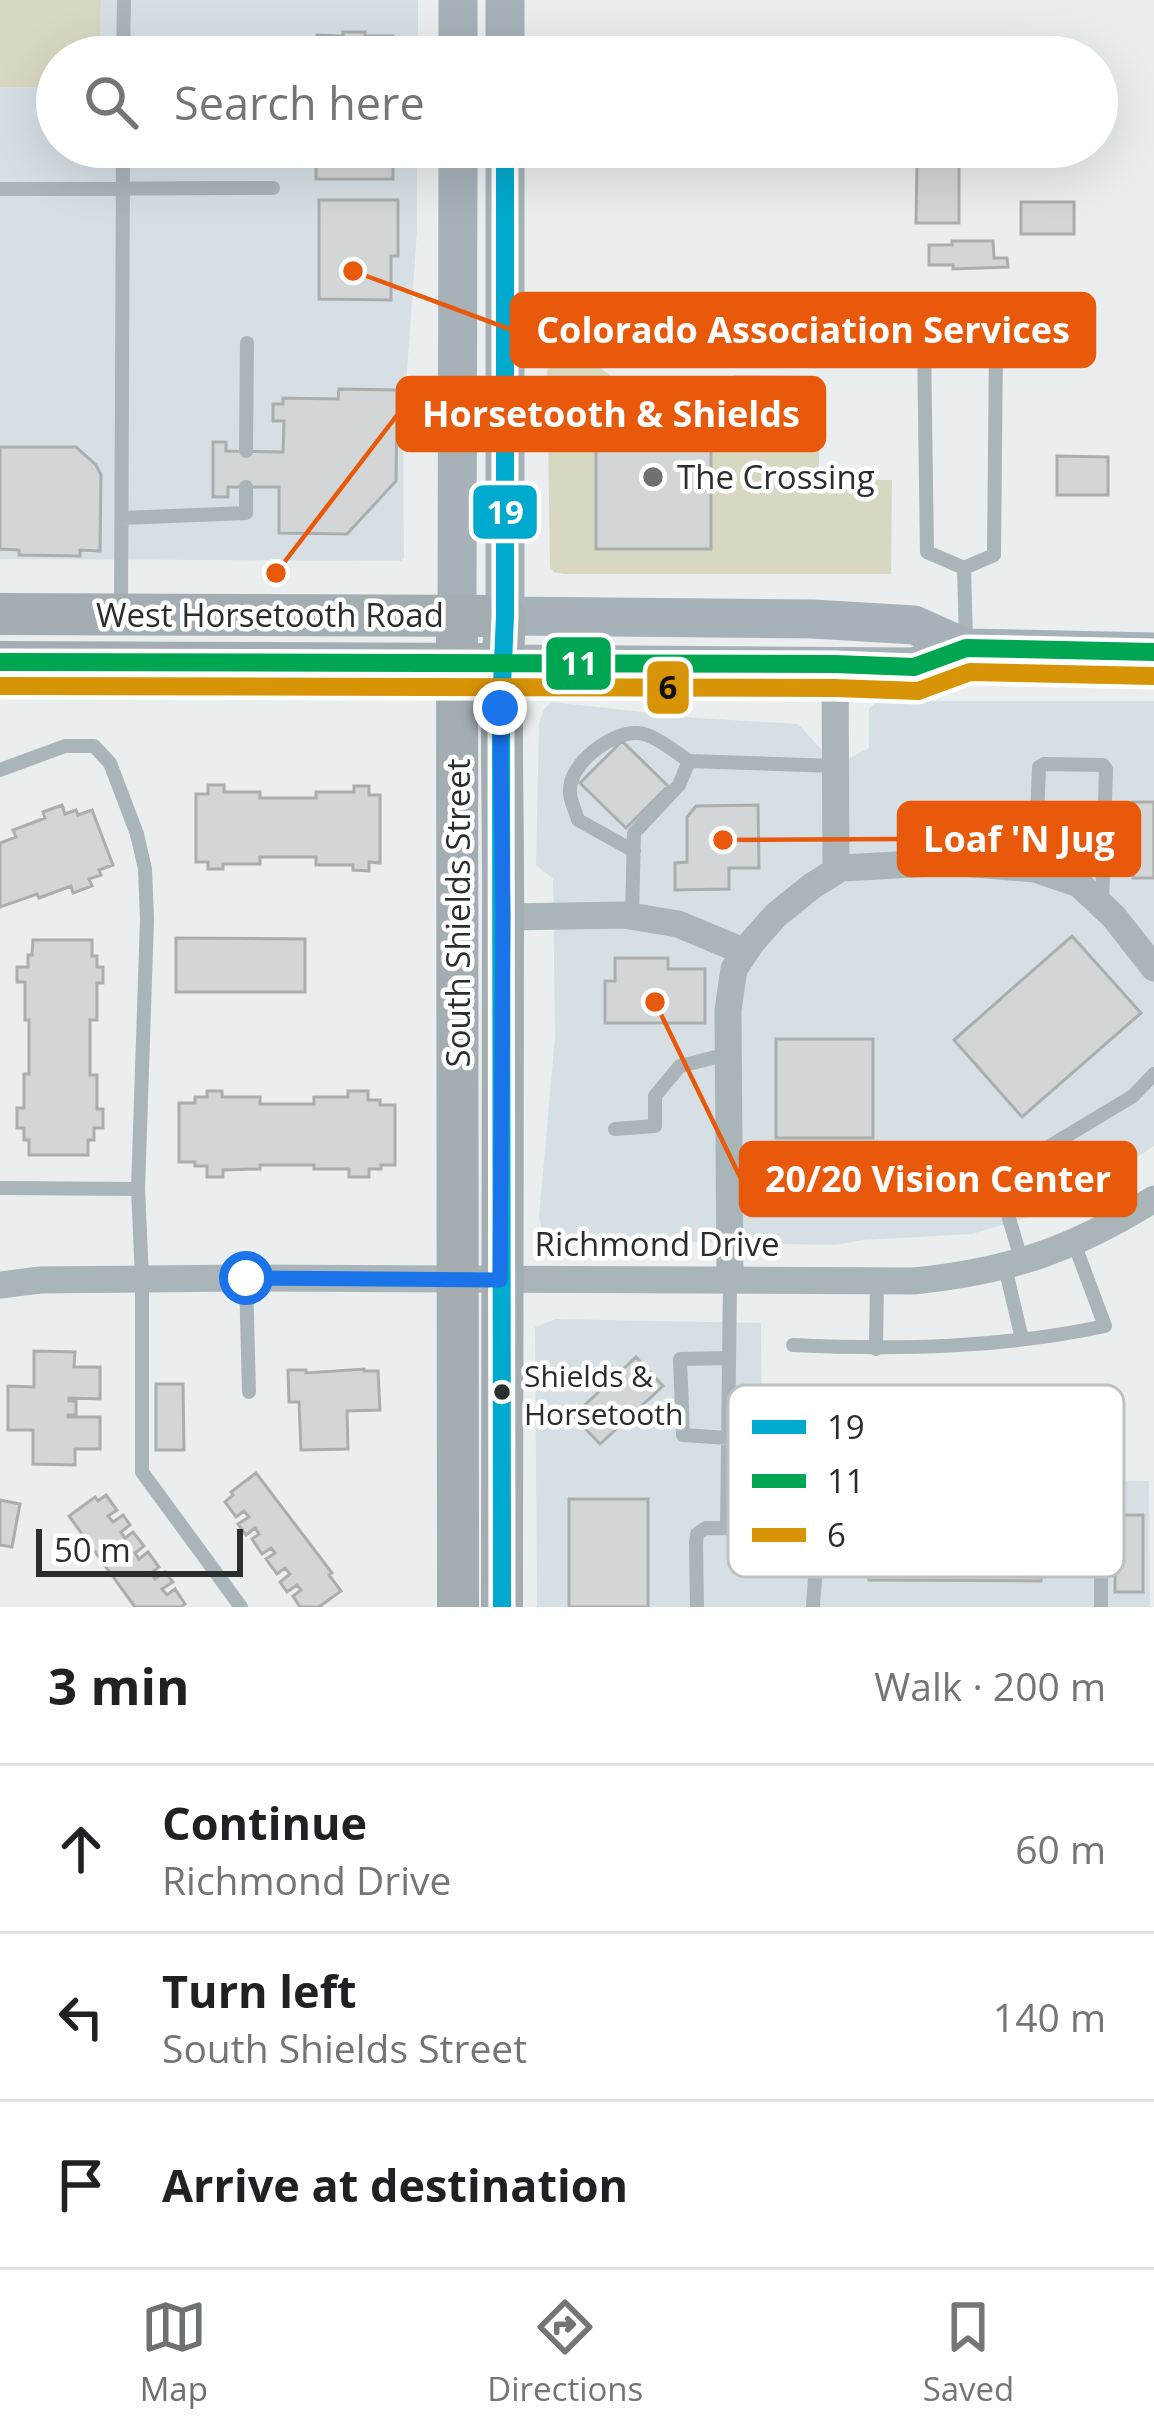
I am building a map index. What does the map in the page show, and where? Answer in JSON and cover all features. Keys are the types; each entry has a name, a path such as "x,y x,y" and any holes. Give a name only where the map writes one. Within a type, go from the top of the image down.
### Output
{"main road":[{"path":"458,0 458,36"},
{"path":"505,0 505,36"},
{"name":"South Shields Street","path":"458,168 458,664 479,1279 502,1607"},
{"name":"South Shields Street","path":"458,1607 503,916 505,168"},
{"name":"West Horsetooth Road","path":"0,614 813,619 914,625 966,648"},
{"name":"West Horsetooth Road","path":"0,662 914,667 966,648 1154,652"}],"street":[{"path":"835,664 836,871"},
{"path":"730,1280 728,1010 734,969 776,915 812,886 842,868 952,862 1034,869 1079,884 1114,916 1154,968"},
{"path":"503,916 632,916 678,924 745,952"},
{"name":"Richmond Drive","path":"0,1285 40,1280 246,1278 914,1281 1014,1265 1108,1227 1154,1198"}],"lane":[{"path":"123,36 124,0"},
{"path":"121,614 123,168"},
{"path":"0,189 273,188"},
{"path":"505,338 597,339 649,361 712,340 996,344 994,555 964,568 927,552 924,343"},
{"path":"246,452 248,344"},
{"path":"122,518 246,513 246,487"},
{"path":"964,568 966,648"},
{"path":"634,850 578,820 569,791 574,771 619,735 642,732 689,761 836,766"},
{"path":"0,770 64,746 94,746 110,763 137,834 145,869 147,920 138,1189 142,1472 241,1607"},
{"path":"632,916 634,833 679,785 689,761"},
{"path":"1034,869 1039,767 1103,765 1102,905"},
{"path":"615,1129 655,1126 655,1096 680,1066 728,1054"},
{"path":"729,1187 832,1188 997,1178 1133,1096 1154,1074"},
{"path":"997,1178 1022,1339"},
{"path":"0,1188 138,1189"},
{"path":"793,1345 876,1349 1052,1337 1105,1326 1074,1243"},
{"path":"246,1278 249,1392"},
{"path":"729,1385 730,1280"},
{"path":"876,1349 877,1281"},
{"path":"698,1607 698,1534 706,1528 727,1528 728,1438 683,1435 680,1359 729,1358"},
{"path":"813,1607 814,1577"}],"shaded area":[{"path":"101,0 418,0 418,36 100,36"},
{"path":"0,87 36,87 36,168 417,168 401,561 0,559"},
{"path":"877,701 1154,701 1154,1146 1039,1214 972,1234 835,1245 556,1239 543,1234 539,1217 555,1037 553,879 536,865 539,723 544,709 552,702 798,724 836,765 869,748 869,709"},
{"path":"556,1319 761,1323 761,1385 728,1385 728,1577 1124,1577 1124,1481 1149,1481 1150,1607 537,1607 535,1327"}],"green space":[{"path":"0,0 101,0 100,36 36,36 36,87 0,87"},
{"path":"580,352 633,393 690,393 735,375 819,376 819,480 892,480 891,574 554,572 550,567 547,371 550,358"}],"building":[{"path":"316,168 393,168 393,179 316,179"},
{"path":"917,168 959,168 959,223 916,223"},
{"path":"319,200 398,200 398,256 391,256 391,300 319,299"},
{"path":"1021,202 1074,202 1074,234 1021,234"},
{"path":"952,241 993,241 994,258 1007,258 1008,267 929,265 929,245 952,245"},
{"path":"339,389 397,390 396,481 347,534 279,533 279,487 228,487 228,497 213,497 213,442 226,442 226,451 283,452 284,421 273,421 273,404 283,404 283,398 338,399"},
{"name":"The Crossing","path":"596,405 711,405 711,549 596,549"},
{"path":"0,447 76,447 96,465 101,475 100,551 80,550 80,556 19,555 19,550 0,549"},
{"path":"1057,456 1108,457 1108,495 1057,495"},
{"path":"622,741 668,786 626,828 580,783"},
{"path":"208,785 224,785 224,792 260,792 260,798 316,798 316,792 354,792 354,786 369,786 369,795 380,795 380,863 369,862 369,871 353,870 353,865 316,865 316,857 260,857 260,864 208,869 208,862 196,862 196,794 208,794"},
{"path":"1133,802 1154,802 1154,878 1133,878"},
{"path":"62,805 65,814 92,810 113,865 89,879 92,886 73,893 71,886 0,907 0,843 16,837 13,830 45,818 43,812"},
{"path":"758,805 759,868 729,868 729,889 675,890 675,863 687,862 687,817 696,806"},
{"path":"1072,936 1141,1013 1022,1117 954,1040"},
{"path":"176,938 305,939 305,992 176,992"},
{"path":"33,940 92,940 92,956 97,956 97,967 103,967 103,983 97,983 97,1020 90,1020 90,1075 97,1075 97,1109 103,1109 103,1128 94,1128 88,1155 29,1155 24,1128 17,1128 17,1108 24,1108 24,1074 29,1074 29,1020 25,1020 25,982 17,982 17,967 28,967"},
{"path":"615,958 668,958 668,969 705,969 705,1023 605,1023 605,981 615,981"},
{"path":"776,1039 873,1039 873,1138 776,1138"},
{"path":"207,1091 222,1091 222,1097 260,1097 260,1104 314,1104 314,1097 348,1097 348,1091 368,1091 368,1100 395,1105 395,1165 369,1169 369,1177 349,1177 349,1169 314,1169 314,1165 260,1165 260,1169 223,1170 223,1177 207,1177 207,1166 179,1162 179,1103 195,1103 195,1097 207,1097"},
{"path":"34,1351 75,1352 74,1367 100,1367 100,1399 69,1398 76,1401 76,1415 68,1417 100,1417 100,1449 75,1449 75,1465 33,1464 33,1430 8,1430 8,1386 34,1387"},
{"path":"636,1357 663,1386 600,1444 573,1416"},
{"path":"288,1370 378,1371 380,1410 347,1411 348,1449 301,1450 299,1402 289,1402"},
{"path":"156,1384 183,1384 184,1450 156,1450"},
{"path":"256,1473 341,1591 319,1607 300,1607 293,1596 301,1590 297,1585 287,1592 280,1582 290,1574 285,1568 277,1574 266,1559 275,1553 271,1548 262,1554 252,1539 259,1534 255,1528 246,1535 238,1524 249,1517 244,1511 236,1517 225,1502"},
{"path":"106,1495 117,1510 108,1516 113,1522 123,1515 130,1525 121,1532 125,1538 133,1532 144,1546 135,1553 139,1559 148,1552 159,1567 151,1573 155,1579 165,1572 173,1582 162,1589 167,1595 175,1589 185,1604 181,1607 135,1607 69,1516 95,1497 98,1501"},
{"path":"569,1499 648,1499 648,1607 569,1607"},
{"path":"0,1500 20,1504 12,1547 0,1545"},
{"path":"1124,1515 1143,1515 1143,1592 1115,1592 1115,1577 1124,1577"},
{"path":"869,1577 1041,1577 1041,1581"}],"transit line":[{"name":"19","path":"502,1607 505,168"},
{"name":"11","path":"0,662 914,667 966,648 1154,652"},
{"name":"6","path":"0,686 918,691 970,672 1153,676"}],"place":[{"name":"Colorado Association Services","path":"353,271"},
{"name":"The Crossing","path":"653,477"},
{"name":"Horsetooth & Shields","path":"276,573"},
{"name":"Loaf 'N Jug","path":"723,840"},
{"name":"20/20 Vision Center","path":"655,1002"},
{"name":"Shields & Horsetooth","path":"502,1392"}],"route":[{"path":"246,1278 500,1280 500,708"}]}
